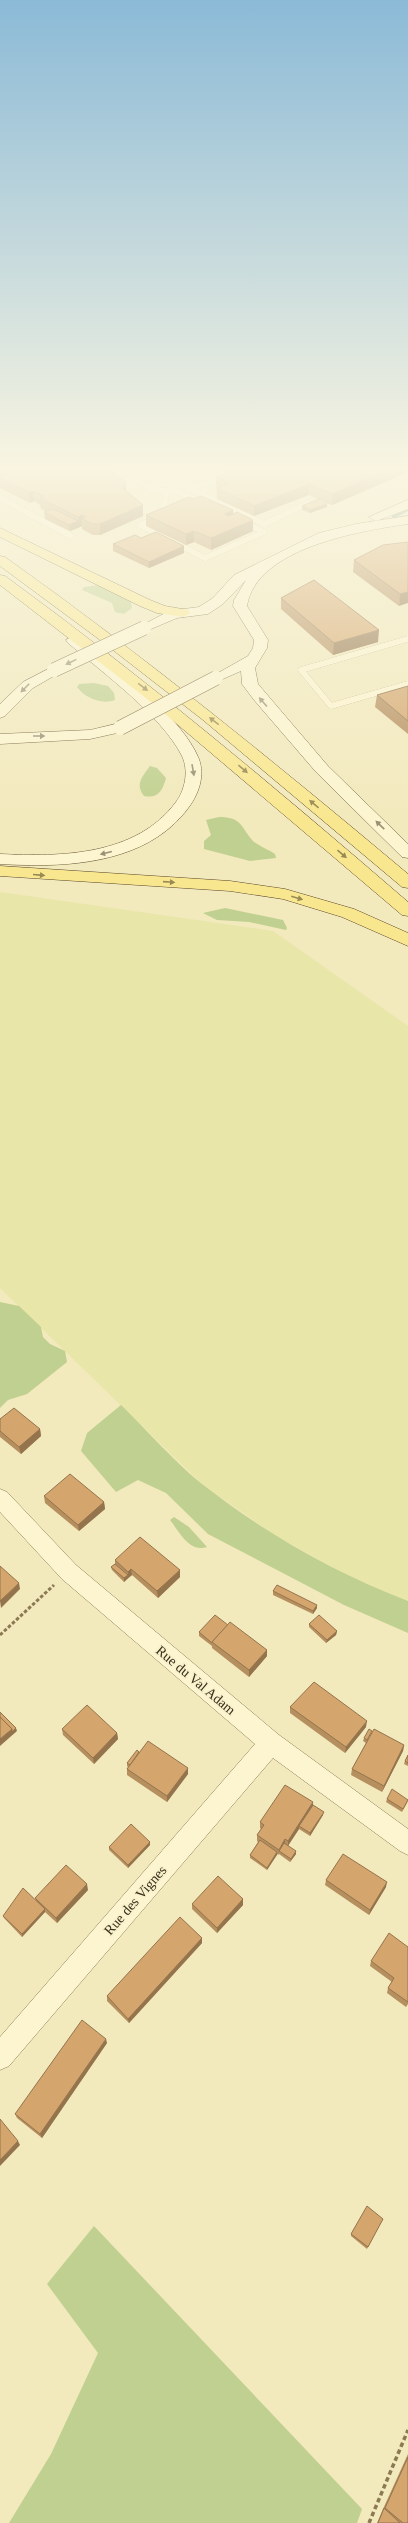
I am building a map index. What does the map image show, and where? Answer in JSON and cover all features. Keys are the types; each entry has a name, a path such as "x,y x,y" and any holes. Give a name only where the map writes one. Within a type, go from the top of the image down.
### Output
{"main road":[{"path":"11,587 156,697 279,799 408,911"},
{"path":"37,587 134,658 217,724 408,883"},
{"path":"112,587 162,610 183,613"},
{"path":"203,611 218,601 231,587"},
{"path":"249,587 241,600 240,606 248,621 258,632 261,640 260,648 252,659 248,674 250,684 259,697 322,768 408,853"},
{"path":"0,859 58,861 88,857 122,848 139,840 169,820 182,806 194,778 191,759 185,746 160,718 21,594"},
{"path":"0,713 28,685 54,670 165,618 183,613 203,611 229,615 248,621"},
{"path":"0,739 24,736 88,736 120,728 252,659"},
{"path":"0,871 230,886 285,894 348,912 408,940"}],"street":[{"name":"Rue du Val Adam","path":"0,1498 69,1572 272,1743 408,1843"},
{"name":"Rue des Vignes","path":"0,2057 272,1743"}],"lane":[{"path":"408,638 301,670 331,706 408,684"}],"path":[{"path":"0,1635 69,1572"},
{"path":"369,2523 408,2430"}],"shaded area":[{"path":"0,892 273,931 408,1026 408,1601 357,1581 278,1537 204,1486 0,1288"}],"green space":[{"path":"84,587 101,587 131,602 132,608 124,614 115,612 112,603 82,590"},
{"path":"94,683 108,686 114,693 115,700 105,702 94,700 80,691 77,687 79,684"},
{"path":"150,766 157,768 166,778 159,793 149,797 144,796 141,792 140,784 142,777"},
{"path":"227,817 240,823 253,841 275,854 276,858 250,861 204,849 204,841 211,835 206,820"},
{"path":"225,908 283,920 287,928 286,930 249,922 217,920 203,913"},
{"path":"0,1302 19,1306 41,1327 43,1337 50,1344 65,1351 67,1362 27,1394 8,1400 0,1408"},
{"path":"121,1405 173,1458 229,1505 303,1552 354,1578 408,1601 408,1633 344,1605 208,1534 166,1493 138,1480 116,1492 81,1451 87,1433"},
{"path":"174,1517 189,1527 207,1547 195,1547 185,1540 170,1520"},
{"path":"94,2226 362,2509 357,2523 9,2523 51,2454 98,2353 47,2284"}],"building":[{"path":"302,587 323,587 379,630 334,643 281,598"},
{"path":"390,587 408,587 408,592 400,594"},
{"path":"408,686 408,721 377,695"},
{"path":"14,1408 40,1429 19,1447 0,1431 0,1419"},
{"path":"70,1474 104,1502 78,1525 44,1496"},
{"path":"140,1537 180,1570 157,1591 131,1569 128,1572 115,1560"},
{"path":"115,1564 128,1575 124,1578 111,1567"},
{"path":"0,1566 19,1583 0,1601"},
{"path":"277,1585 317,1605 313,1611 273,1591"},
{"path":"215,1615 228,1625 212,1643 199,1632"},
{"path":"319,1615 337,1631 327,1640 309,1624"},
{"path":"230,1622 267,1650 249,1670 212,1642"},
{"path":"314,1682 367,1721 346,1747 290,1707"},
{"path":"87,1705 117,1733 93,1758 62,1729"},
{"path":"0,1712 16,1728 12,1732 12,1729 0,1717"},
{"path":"0,1717 12,1729 0,1739"},
{"path":"369,1729 372,1731 367,1740 364,1738"},
{"path":"374,1729 404,1745 384,1786 352,1769"},
{"path":"148,1741 188,1768 167,1796 127,1769"},
{"path":"137,1750 139,1752 130,1765 127,1763"},
{"path":"408,1755 408,1763 405,1761"},
{"path":"285,1785 313,1802 288,1841 285,1839 279,1850 257,1835 264,1825 260,1822"},
{"path":"392,1789 408,1800 403,1809 387,1799"},
{"path":"313,1805 324,1812 310,1833 299,1826"},
{"path":"131,1824 150,1842 128,1865 109,1847"},
{"path":"260,1840 277,1852 267,1868 250,1855"},
{"path":"284,1843 296,1851 291,1859 279,1851"},
{"path":"343,1854 387,1882 370,1910 326,1880"},
{"path":"66,1865 87,1884 56,1918 35,1898"},
{"path":"218,1876 243,1899 217,1928 192,1904"},
{"path":"23,1888 45,1909 22,1934 3,1916"},
{"path":"180,1917 202,1938 128,2019 107,1996"},
{"path":"389,1933 408,1947 408,2002 388,1988 394,1978 371,1961"},
{"path":"82,2020 106,2039 40,2134 15,2114"},
{"path":"0,2119 18,2141 0,2160"},
{"path":"367,2206 383,2219 368,2247 351,2234"},
{"path":"408,2457 408,2523 403,2523 385,2508"},
{"path":"384,2508 400,2523 378,2523"}]}
